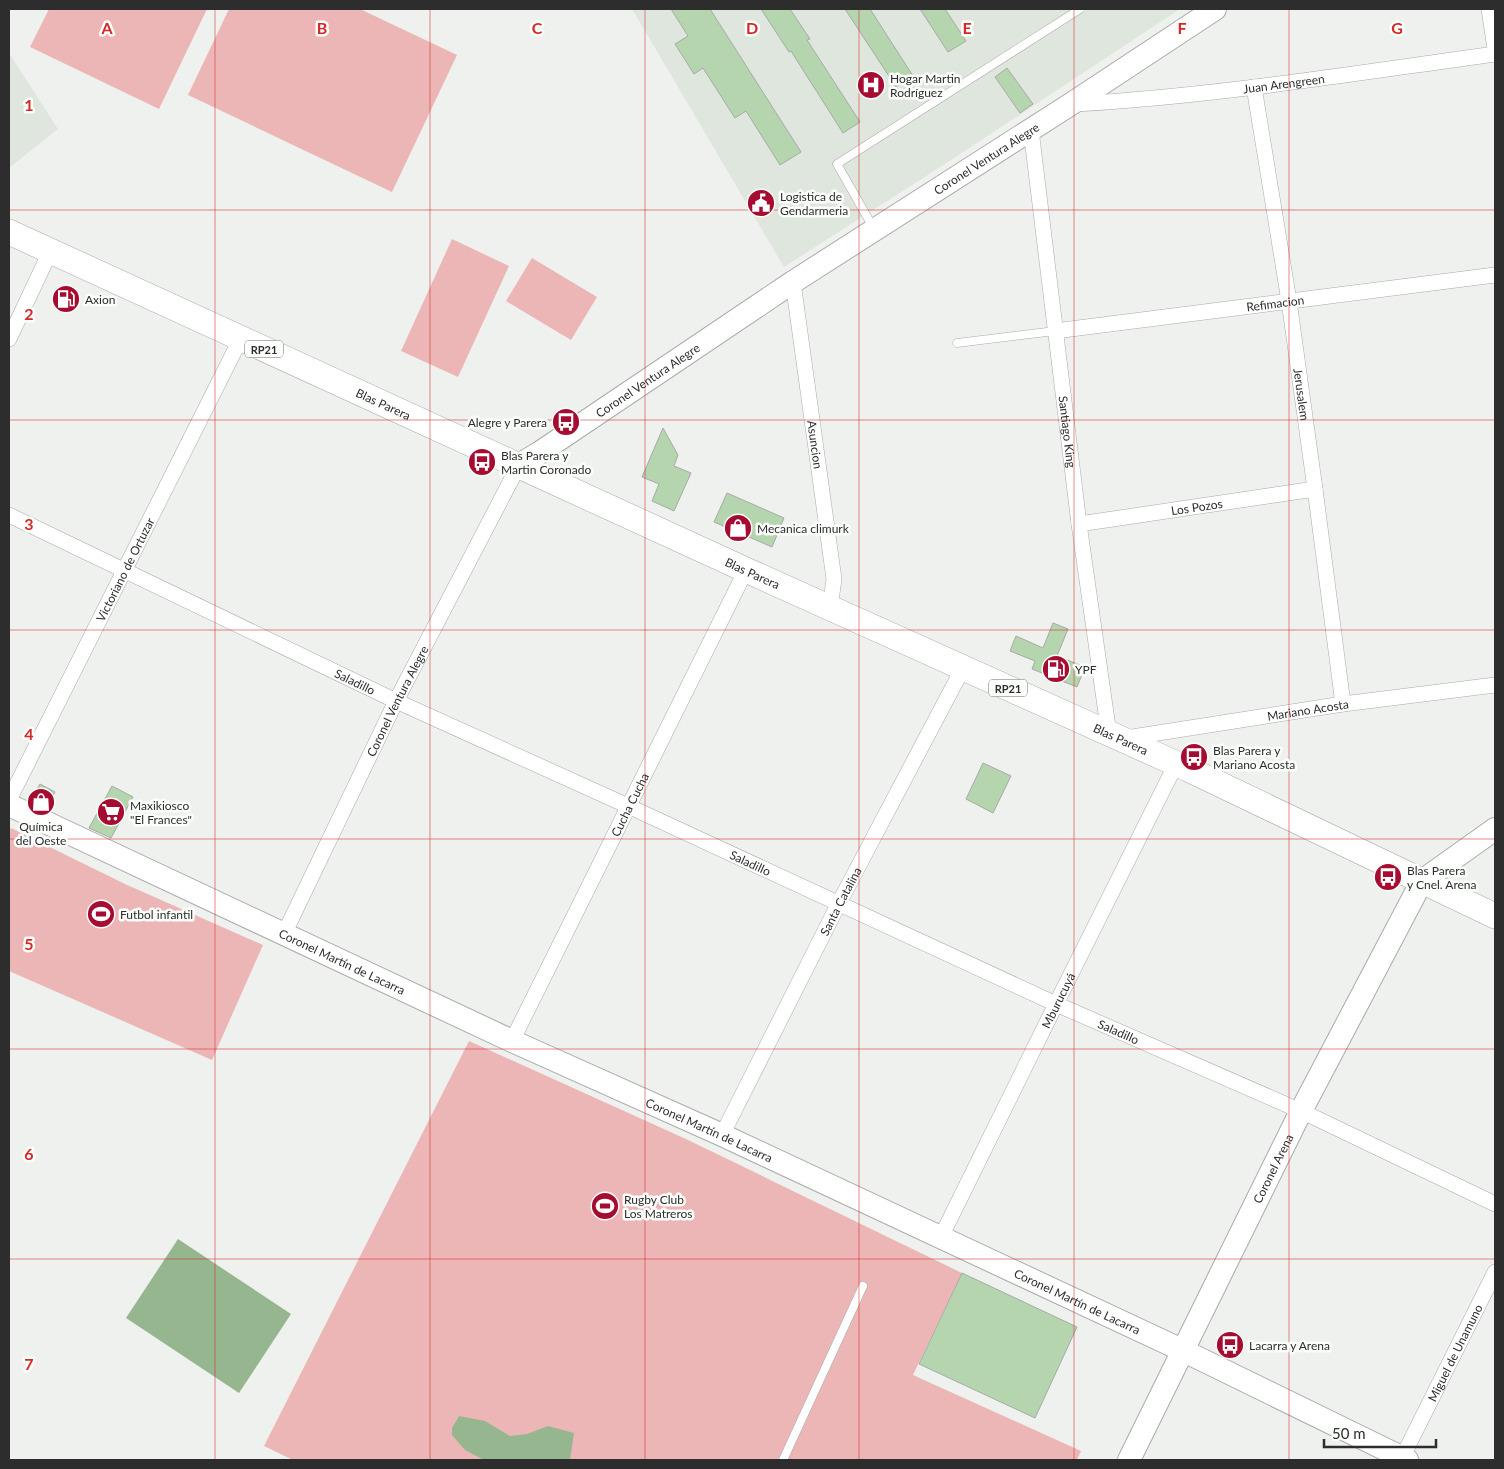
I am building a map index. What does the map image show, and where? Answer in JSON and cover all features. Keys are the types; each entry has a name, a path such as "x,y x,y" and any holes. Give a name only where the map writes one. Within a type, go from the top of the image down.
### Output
{"main road":[{"name":"Blas Parera","path":"9,232 746,570 1176,764 1495,916"}],"street":[{"name":"Coronel Ventura Alegre","path":"284,934 396,702 519,465 793,282 1216,9"},
{"path":"1489,9 1495,49"},
{"name":"Juan Arengreen","path":"1071,104 1121,101 1254,87 1495,54"},
{"name":"Jerusalem","path":"1254,87 1289,301 1343,704"},
{"name":"Santiago King","path":"1031,130 1079,524 1115,736"},
{"path":"9,339 50,252"},
{"name":"Refimacion","path":"1055,331 1495,275"},
{"name":"Asuncion","path":"793,282 834,579 830,608"},
{"name":"Victoriano de Ortuzar","path":"9,800 241,338"},
{"name":"Los Pozos","path":"1079,524 1315,489"},
{"name":"Saladillo","path":"9,516 396,702 628,806 1056,1004 1301,1111 1495,1204"},
{"name":"Cucha Cucha","path":"512,1040 746,570"},
{"name":"Santa Catalina","path":"722,1135 839,903 963,668"},
{"name":"Mariano Acosta","path":"1115,736 1495,685"},
{"name":"Mburucuyá","path":"941,1238 1176,764"},
{"name":"Coronel Martín de Lacarra","path":"9,805 1184,1351 1404,1460"},
{"path":"1422,881 1495,829"},
{"name":"Coronel Arena","path":"1129,1460 1301,1111 1422,881"},
{"name":"Miguel de Unamuno","path":"1404,1460 1495,1272"}],"lane":[{"path":"874,230 837,164 1080,9"},
{"path":"957,343 1055,331"},
{"path":"783,1460 863,1286"}],"shaded area":[{"path":"49,9 207,9 159,109 30,47"},
{"path":"229,9 360,9 457,55 392,192 188,95"},
{"name":"Hogar Martin Rodríguez","path":"632,9 1180,9 948,162 784,267"},
{"path":"9,53 58,129 9,168"},
{"path":"452,239 509,266 458,377 401,351"},
{"path":"532,258 597,297 571,340 506,301"},
{"name":"Futbol infantil","path":"11,828 125,884 263,945 212,1060 9,971 9,832"},
{"name":"Rugby Club Los Matreros","path":"469,1041 686,1139 962,1273 913,1375 1081,1451 1077,1460 293,1460 264,1446"},
{"path":"178,1239 291,1314 239,1393 126,1318"},
{"path":"459,1416 485,1421 510,1436 527,1434 548,1426 574,1433 570,1460 484,1460 465,1450 452,1435 452,1428"}],"building":[{"path":"671,9 710,9 801,152 780,165 746,111 735,118 703,68 694,74 675,44 688,36"},
{"path":"761,9 790,9 810,39 807,40 860,122 843,133 791,51 789,52"},
{"path":"845,9 870,9 913,76 896,87"},
{"path":"920,9 945,9 966,41 948,52"},
{"path":"1007,68 1033,104 1020,113 995,77"},
{"path":"663,428 678,455 674,466 691,473 674,511 652,501 659,484 642,477"},
{"path":"727,493 784,518 772,547 714,522"},
{"path":"1053,623 1068,629 1057,656 1085,667 1077,687 1032,669 1035,661 1010,651 1016,636 1043,648"},
{"path":"983,763 1011,776 993,813 966,799"},
{"name":"Química del Oeste","path":"40,784 55,792 46,808 32,802 32,798"},
{"name":"Maxikiosco \"El Frances\"","path":"112,786 133,797 111,838 89,828"},
{"path":"962,1273 1077,1327 1035,1418 919,1364"}],"place":[{"name":"Hogar Martin Rodríguez","path":"871,85"},
{"name":"Logistica de Gendarmeria","path":"761,203"},
{"name":"Axion","path":"66,299"},
{"name":"Alegre y Parera","path":"566,422"},
{"name":"Blas Parera y Martin Coronado","path":"482,462"},
{"name":"Mecanica climurk","path":"738,528"},
{"name":"YPF","path":"1056,669"},
{"name":"Blas Parera y Mariano Acosta","path":"1194,757"},
{"name":"Química del Oeste","path":"41,802"},
{"name":"Maxikiosco \"El Frances\"","path":"111,812"},
{"name":"Blas Parera y Cnel. Arena","path":"1388,877"},
{"name":"Futbol infantil","path":"101,914"},
{"name":"Rugby Club Los Matreros","path":"605,1206"},
{"name":"Lacarra y Arena","path":"1230,1345"}]}
